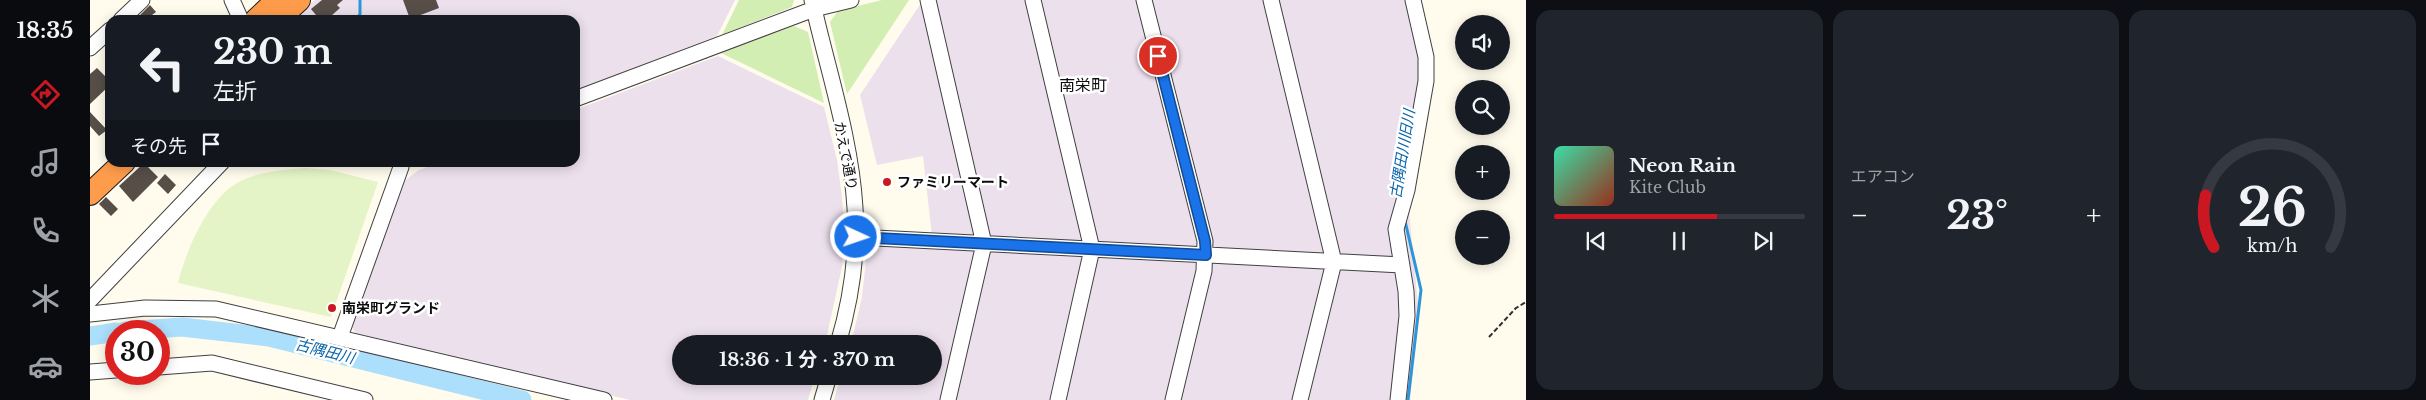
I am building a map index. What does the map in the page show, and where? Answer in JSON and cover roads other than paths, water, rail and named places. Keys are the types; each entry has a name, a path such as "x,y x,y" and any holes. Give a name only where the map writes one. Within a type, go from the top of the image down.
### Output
{"highway":[{"path":"261,15 277,0"},
{"path":"283,15 299,0"},
{"path":"90,173 105,159"},
{"path":"90,194 119,167"}],"street":[{"path":"126,15 142,0"},
{"path":"232,0 239,15"},
{"path":"580,97 813,4 851,0"},
{"path":"928,0 984,244 948,400"},
{"path":"1033,0 1092,249 1058,400"},
{"path":"1144,0 1205,241 1204,271 1174,400"},
{"path":"1271,0 1334,262 1300,400"},
{"path":"1398,400 1407,316 1396,229 1407,190 1426,81 1426,57 1414,0"},
{"name":"かえで通り","path":"813,4 853,181 856,237 851,288 840,335"},
{"path":"90,48 105,34"},
{"path":"90,300 217,167"},
{"path":"340,336 402,167"},
{"path":"856,237 1402,266"},
{"path":"90,314 146,308 216,309 340,336 604,400"},
{"path":"170,366 212,363 319,395 365,400"},
{"path":"90,372 105,371"},
{"path":"822,400 826,385"}],"waterway":[{"path":"360,0 360,15"},
{"name":"古隅田川旧川","path":"1405,221 1421,290 1408,400"},
{"name":"古隅田川","path":"170,328 182,327 269,337 522,400"},
{"name":"古隅田川","path":"90,336 105,334"}],"place":[{"name":"ファミリーマート","path":"887,182"},
{"name":"南栄町グランド","path":"332,308"}],"district":[{"name":"南栄町","path":"1083,85"}]}
